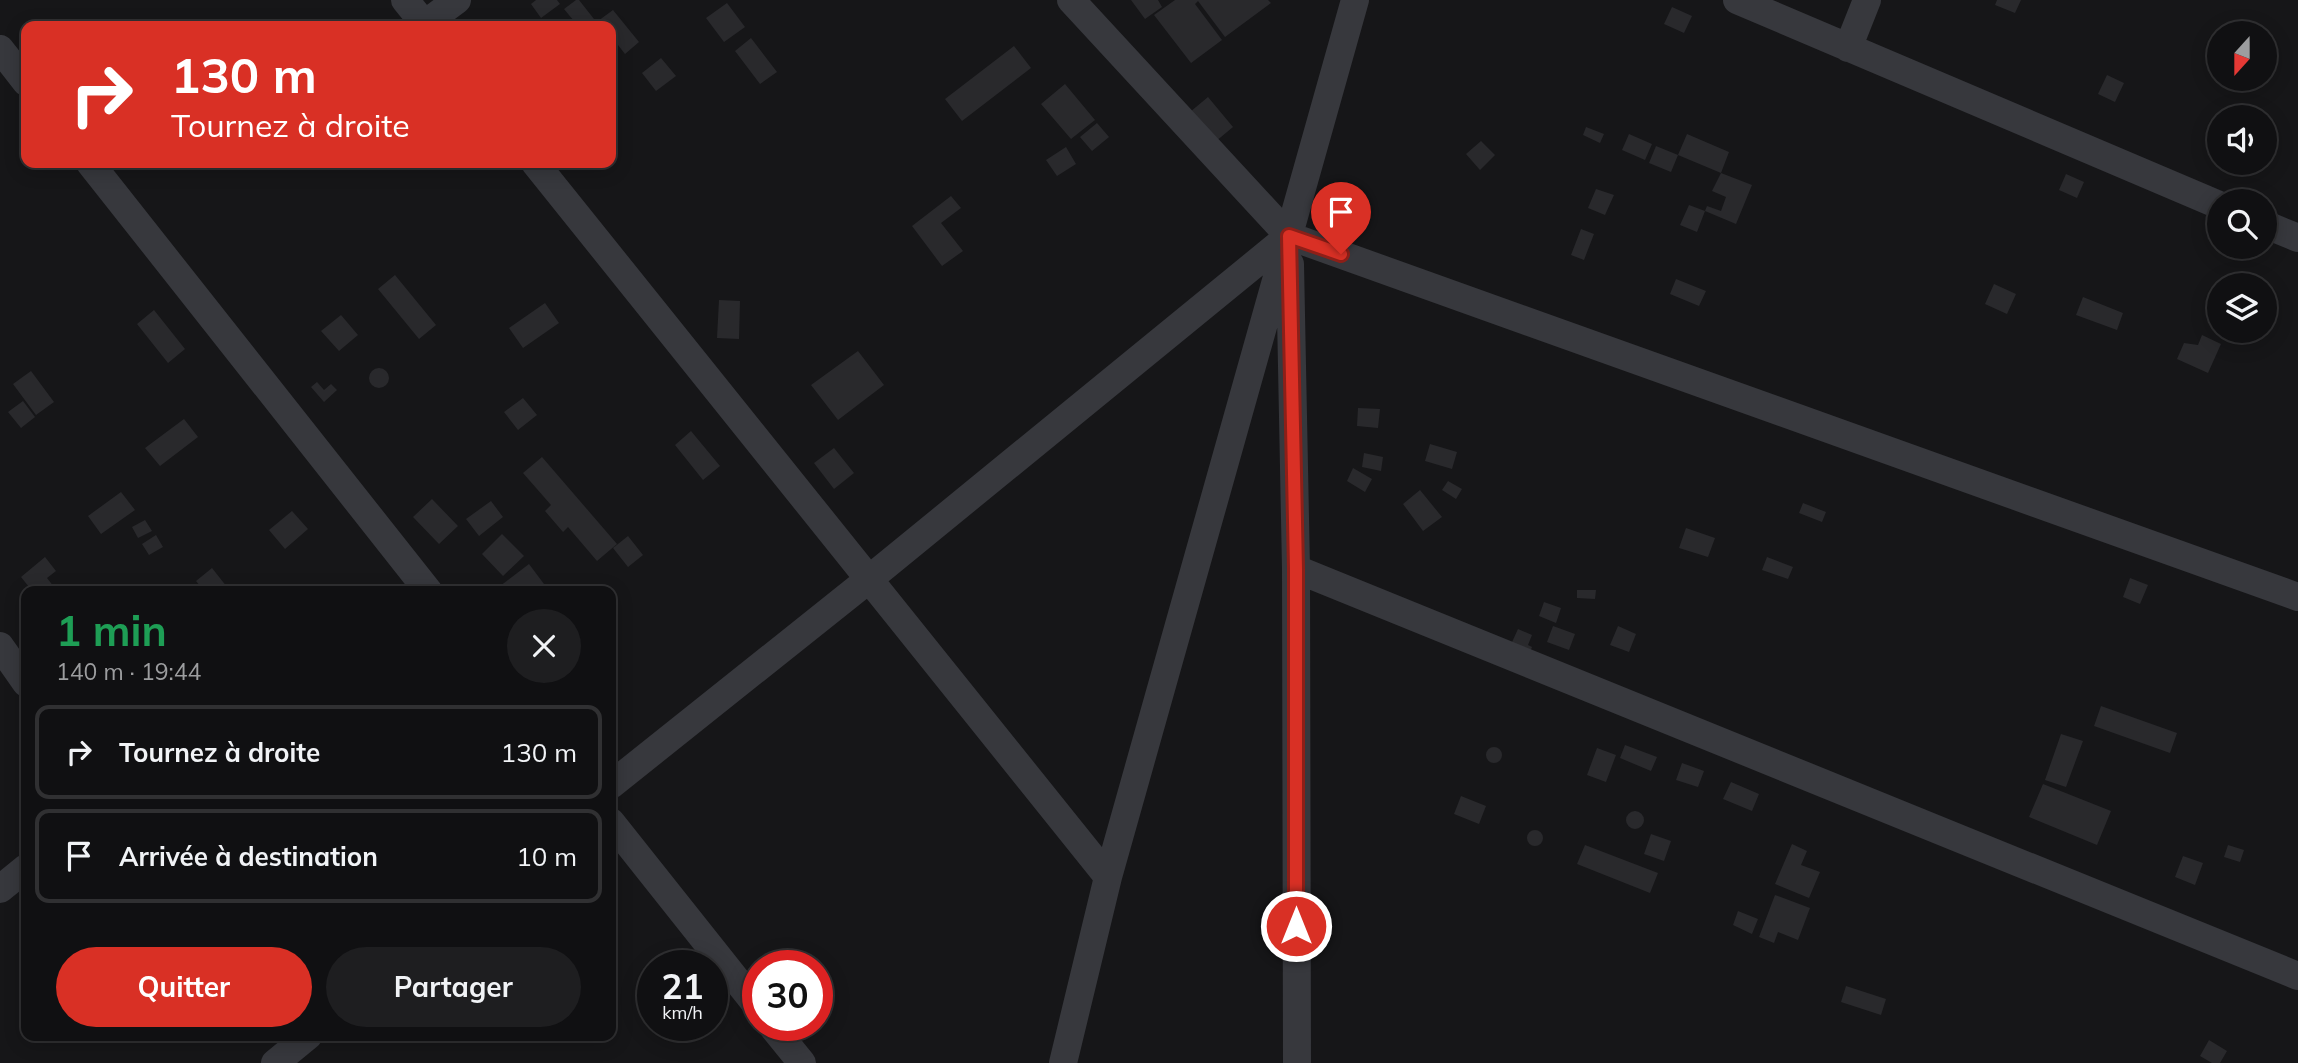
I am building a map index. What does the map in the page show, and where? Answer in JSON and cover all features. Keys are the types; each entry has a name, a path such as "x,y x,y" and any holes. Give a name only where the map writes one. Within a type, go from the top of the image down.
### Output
{"street":[{"path":"405,0 420,21"},
{"path":"430,21 457,0"},
{"path":"1071,0 1289,236 2298,597"},
{"path":"1063,1063 1108,877 1355,0"},
{"path":"1737,0 2207,200"},
{"path":"1848,48 1867,0"},
{"path":"0,49 21,76"},
{"path":"94,168 424,586"},
{"path":"539,168 1108,877"},
{"path":"2277,229 2298,238"},
{"path":"1289,236 1296,569 1297,1063"},
{"path":"616,781 868,580 1289,236"},
{"path":"1296,569 2298,976"},
{"path":"0,646 21,676"},
{"path":"616,827 742,987"},
{"path":"0,889 21,872"},
{"path":"784,1041 802,1063"}],"building":[{"path":"536,0 557,0 560,4 541,18 531,4"},
{"path":"579,0 594,19 574,21 564,9"},
{"path":"1131,0 1158,0 1162,7 1145,19"},
{"path":"1175,0 1268,0 1271,3 1225,37 1198,1 1195,4 1222,40 1191,63 1154,15"},
{"path":"1997,0 2021,0 2015,13 1995,5"},
{"path":"727,3 745,27 724,42 706,18"},
{"path":"1672,7 1692,16 1684,33 1664,24"},
{"path":"613,10 639,42 625,54 616,42 616,21 598,21"},
{"path":"751,38 777,72 760,84 735,51"},
{"path":"1014,46 1031,68 962,121 945,99"},
{"path":"661,58 676,76 656,91 642,73"},
{"path":"2107,75 2124,83 2115,102 2098,94"},
{"path":"1065,84 1095,120 1071,139 1041,104"},
{"path":"1208,97 1233,127 1215,142 1190,112"},
{"path":"1097,123 1109,137 1092,151 1080,137"},
{"path":"1586,127 1604,134 1600,143 1583,135"},
{"path":"1629,134 1652,144 1645,160 1622,150"},
{"path":"1687,134 1729,152 1721,173 1678,155"},
{"path":"1481,141 1495,155 1480,170 1466,154"},
{"path":"1656,146 1678,155 1671,172 1649,163"},
{"path":"1066,147 1076,164 1057,176 1046,160"},
{"path":"1721,173 1752,185 1736,224 1705,211 1707,206 1721,211 1726,197 1712,191"},
{"path":"2066,174 2084,182 2077,198 2059,190"},
{"path":"1596,189 1614,195 1605,215 1588,208"},
{"path":"951,196 961,208 941,223 963,251 942,266 912,226"},
{"path":"1689,205 1705,211 1697,232 1680,225"},
{"path":"1581,229 1594,234 1584,260 1571,255"},
{"path":"395,275 436,325 419,339 378,289"},
{"path":"1676,279 1706,291 1699,306 1670,294"},
{"path":"1994,284 2016,294 2007,314 1985,304"},
{"path":"2083,297 2123,313 2117,330 2076,315"},
{"path":"719,300 740,301 739,339 717,338"},
{"path":"545,303 559,323 523,348 509,328"},
{"path":"154,310 185,349 168,363 137,324"},
{"path":"341,315 358,335 339,351 321,331"},
{"path":"2202,335 2207,337 2207,343 2221,344 2208,373 2177,359 2184,343 2198,345"},
{"path":"858,351 884,385 838,420 811,385"},
{"path":"379,368 386,371 389,378 386,385 379,388 372,385 369,378 372,371"},
{"path":"31,371 54,402 36,415 13,384"},
{"path":"317,382 324,390 331,384 337,390 324,402 311,387"},
{"path":"523,398 537,415 518,430 504,412"},
{"path":"23,401 35,417 21,428 8,412"},
{"path":"1358,408 1380,409 1378,428 1357,426"},
{"path":"184,419 198,437 160,466 145,448"},
{"path":"691,431 720,466 703,480 675,445"},
{"path":"1430,444 1457,452 1452,469 1425,461"},
{"path":"834,448 854,473 834,489 814,463"},
{"path":"1364,453 1383,457 1381,471 1362,467"},
{"path":"542,457 617,544 597,561 568,527 563,532 545,511 551,505 523,473"},
{"path":"1353,468 1372,479 1365,492 1347,481"},
{"path":"1448,481 1462,489 1456,499 1442,490"},
{"path":"1420,490 1442,517 1423,531 1403,504"},
{"path":"121,492 135,510 101,534 88,516"},
{"path":"432,499 458,526 439,544 413,517"},
{"path":"491,501 503,517 479,536 466,519"},
{"path":"1803,503 1826,512 1822,522 1799,513"},
{"path":"292,511 308,529 285,549 269,530"},
{"path":"145,520 152,531 138,538 132,527"},
{"path":"1686,528 1715,538 1708,557 1679,548"},
{"path":"502,534 524,556 503,576 482,554"},
{"path":"156,535 163,547 149,555 142,544"},
{"path":"628,536 643,555 628,567 613,548"},
{"path":"45,557 56,571 47,578 53,586 28,586 21,577"},
{"path":"1767,557 1793,567 1788,579 1762,570"},
{"path":"529,564 546,586 500,586"},
{"path":"212,568 226,586 200,586 196,581"},
{"path":"2130,578 2148,585 2140,604 2123,597"},
{"path":"1577,590 1596,590 1595,599 1577,598"},
{"path":"1544,602 1561,608 1556,623 1539,616"},
{"path":"1553,626 1575,634 1569,650 1547,642"},
{"path":"1618,626 1636,634 1629,652 1610,645"},
{"path":"1518,629 1532,635 1528,645 1532,647 1527,660 1508,651"},
{"path":"2101,706 2177,733 2170,753 2094,726"},
{"path":"2061,734 2083,741 2066,787 2045,780"},
{"path":"1625,745 1657,757 1651,771 1620,758"},
{"path":"1491,747 1497,747 1502,755 1500,761 1491,763 1486,758 1486,752"},
{"path":"1597,748 1616,755 1606,782 1587,775"},
{"path":"1682,763 1704,771 1698,787 1676,780"},
{"path":"1731,782 1759,794 1752,811 1723,799"},
{"path":"2043,784 2111,811 2097,845 2029,817"},
{"path":"1461,796 1486,806 1479,824 1454,814"},
{"path":"1635,811 1641,814 1644,820 1641,826 1635,829 1629,826 1626,820 1629,814"},
{"path":"1535,830 1543,838 1535,846 1527,838"},
{"path":"1651,834 1671,841 1664,861 1644,854"},
{"path":"1792,844 1807,851 1801,865 1820,872 1809,898 1775,884"},
{"path":"1585,845 1658,873 1650,893 1577,864"},
{"path":"2228,845 2244,850 2240,862 2224,857"},
{"path":"2183,856 2203,863 2195,885 2175,877"},
{"path":"1775,895 1810,908 1798,940 1778,932 1774,943 1759,937"},
{"path":"1738,911 1758,919 1752,934 1733,925"},
{"path":"1846,986 1886,999 1881,1015 1841,1002"},
{"path":"2209,1040 2227,1051 2220,1063 2212,1063 2200,1056"}],"route":[{"path":"1296,926 1296,569 1289,236 1341,254"}]}
